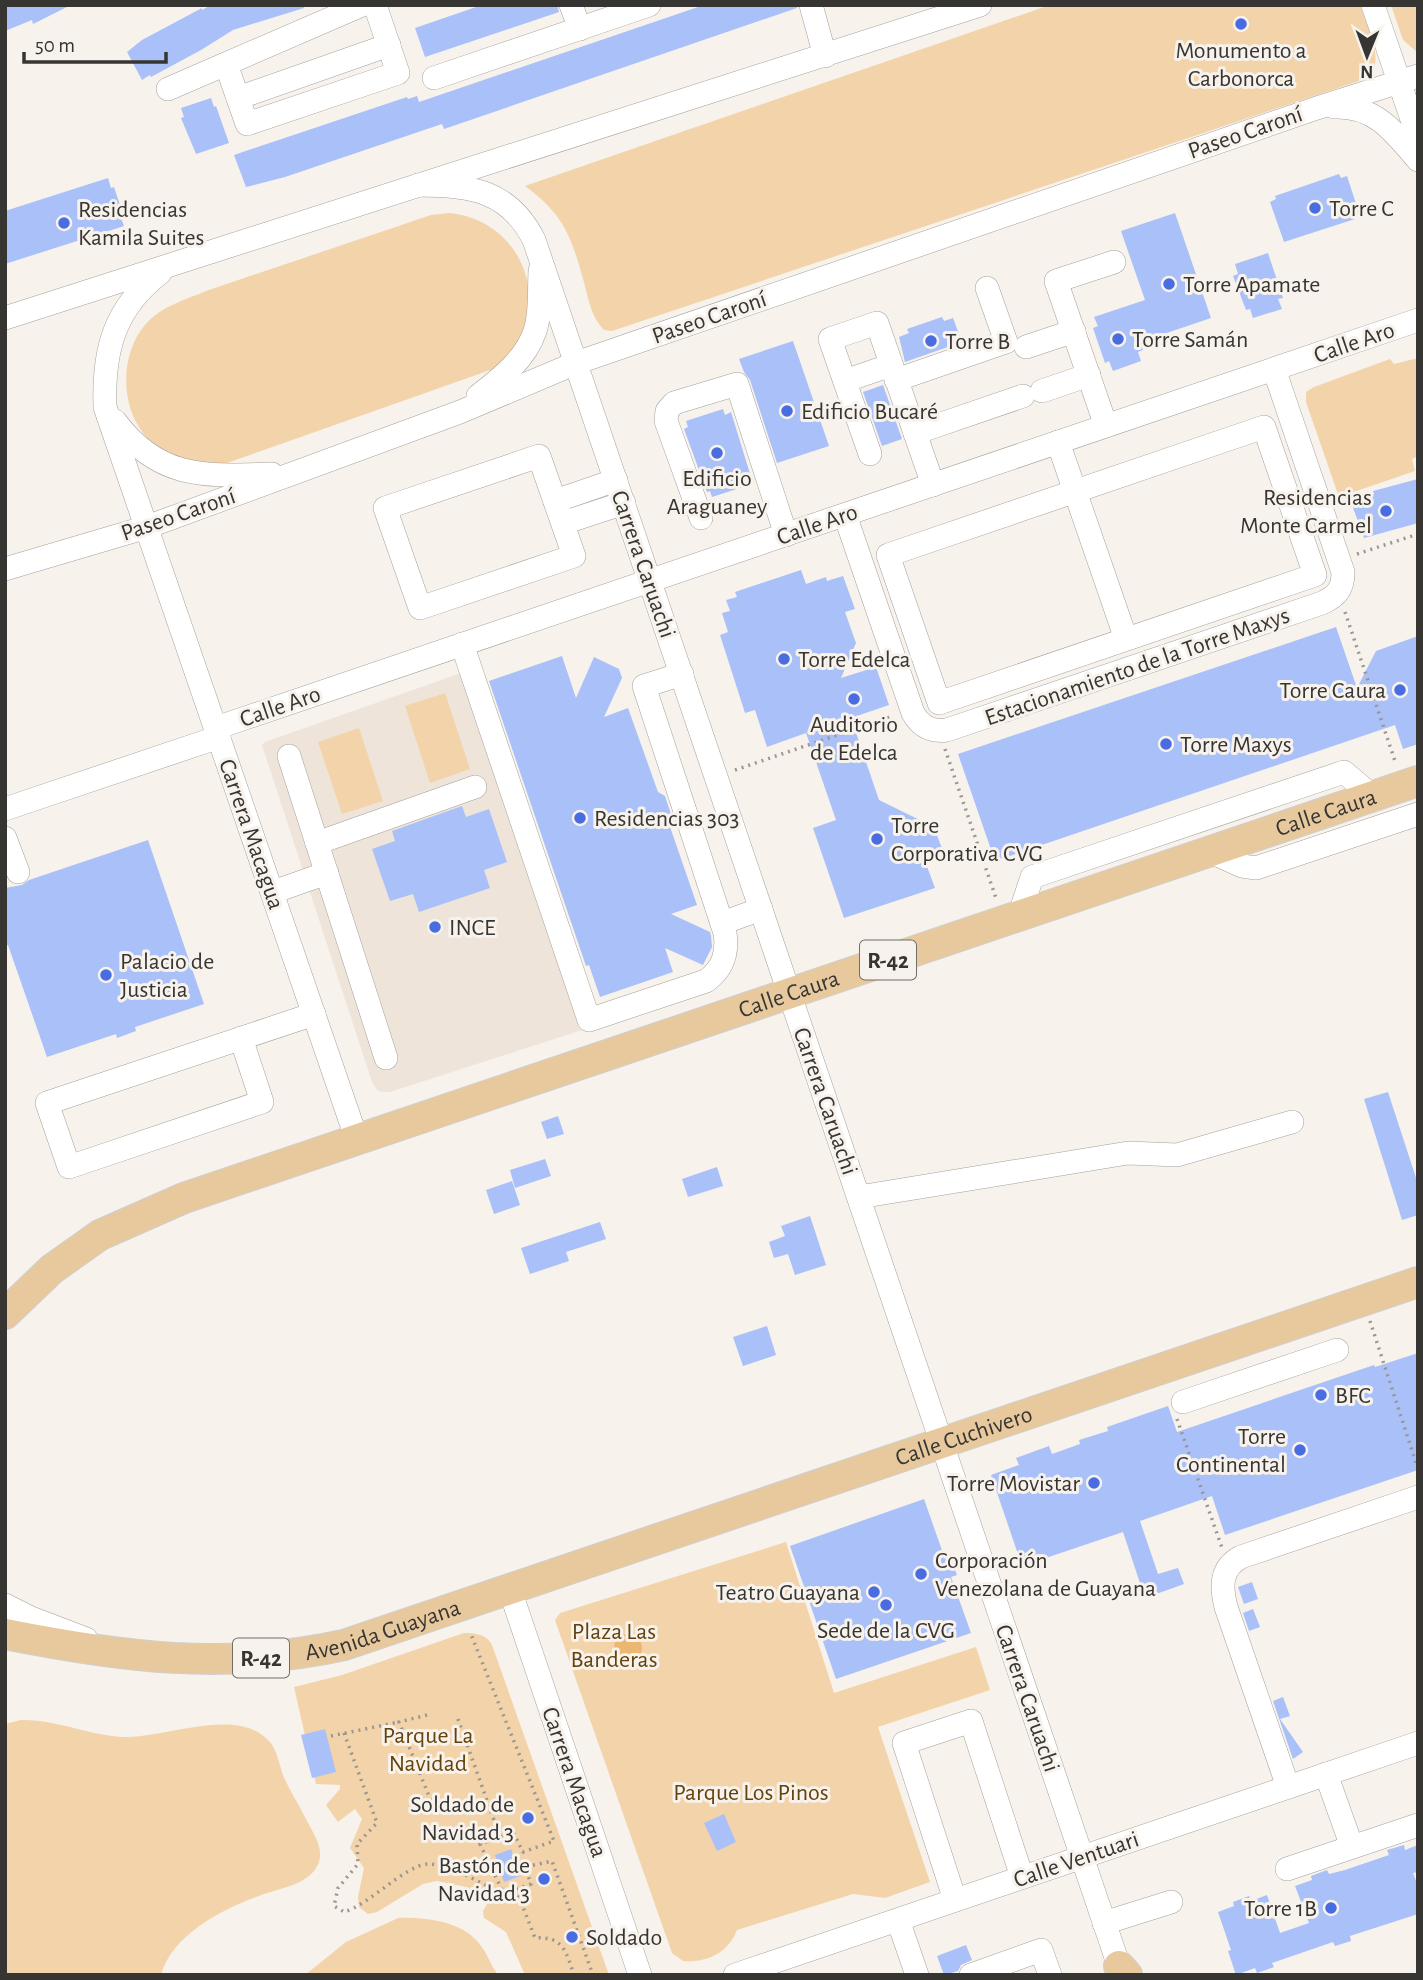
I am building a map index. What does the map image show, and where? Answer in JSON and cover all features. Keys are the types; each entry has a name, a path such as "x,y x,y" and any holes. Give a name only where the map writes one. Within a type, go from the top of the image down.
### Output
{"main road":[{"name":"Calle Caura","path":"357,1140 1410,783"},
{"name":"R-42","path":"5,1314 52,1269 100,1235 184,1198 357,1140"},
{"name":"Calle Cuchivero","path":"510,1590 1418,1282"},
{"name":"Avenida Guayana","path":"5,1634 144,1657 209,1660 261,1658 318,1651 369,1638 510,1590"}],"street":[{"path":"168,89 362,5"},
{"path":"226,64 238,98 389,45 375,5"},
{"path":"571,5 580,29"},
{"path":"434,78 649,5"},
{"path":"811,5 825,56"},
{"path":"5,318 980,5"},
{"path":"1373,5 1408,79 1418,137"},
{"name":"Paseo Caroní","path":"5,569 147,527 460,412 576,363 1408,79"},
{"path":"1317,108 1345,106 1363,110 1392,130 1418,160"},
{"name":"Carrera Caruachi","path":"418,185 469,188 512,207 525,221 540,258 1104,1923 1123,1972"},
{"path":"460,412 505,374 530,342 535,332 538,310 540,258"},
{"path":"1106,426 1056,281 1114,262"},
{"name":"Carrera Macagua","path":"171,264 140,288 124,309 108,356 104,384 105,407 357,1140"},
{"path":"845,380 894,372 1006,342 987,288"},
{"name":"Calle Aro","path":"5,809 462,644 1418,320"},
{"path":"870,454 830,339 877,323 933,485"},
{"path":"1026,347 1074,331"},
{"path":"1273,369 1339,560 1343,577 1338,593"},
{"path":"915,433 1089,375"},
{"path":"701,518 666,421 667,411 674,403 737,384 786,535"},
{"path":"105,407 128,437 145,453 165,464 188,472 221,475 294,473"},
{"path":"1264,427 1315,575 939,703 888,555 1075,491 1264,427"},
{"path":"1058,442 1126,639"},
{"path":"539,456 563,523 574,555 420,608 385,508 539,456"},
{"path":"555,501 616,480"},
{"path":"563,523 624,503"},
{"path":"845,514 912,709 922,726 942,731"},
{"name":"Estacionamiento de la Torre Maxys","path":"942,731 1322,603 1338,593"},
{"path":"462,644 589,1020 697,985 713,976 720,967 726,948 722,923 644,686 681,674"},
{"path":"289,755 386,1058"},
{"path":"1011,918 1032,877 1344,772 1372,796"},
{"path":"317,843 475,787"},
{"path":"1209,851 1242,866 1256,868 1418,814"},
{"path":"5,838 18,872"},
{"path":"272,892 327,873"},
{"path":"722,923 761,909"},
{"path":"241,1038 262,1102 69,1167 47,1103 241,1038 314,1014"},
{"path":"859,1197 1128,1153 1177,1155 1292,1122"},
{"path":"1299,1322 1311,1359"},
{"path":"1224,1348 1237,1384"},
{"path":"1178,1405 1338,1350"},
{"path":"1288,1787 1226,1608 1223,1580 1229,1566 1241,1557 1418,1497"},
{"name":"Carrera Macagua","path":"510,1590 640,1975"},
{"path":"5,1605 31,1619 144,1657"},
{"path":"955,1900 904,1743 971,1721 1022,1877"},
{"name":"Calle Ventuari","path":"735,1975 1418,1743"},
{"path":"1326,1774 1352,1847"},
{"path":"1287,1869 1418,1825"},
{"path":"1104,1923 1171,1902"},
{"path":"898,1920 917,1975"},
{"path":"971,1975 1041,1950 1049,1975"}],"path":[{"path":"1339,560 1418,534"},
{"path":"1338,593 1410,783"},
{"path":"716,776 912,709"},
{"path":"942,731 941,737 1011,918"},
{"path":"1364,1300 1418,1469"},
{"path":"1178,1405 1229,1566"},
{"path":"470,1632 554,1841 523,1852 513,1832 480,1844 504,1894"},
{"path":"331,1736 427,1715"},
{"path":"458,1719 500,1837"},
{"path":"399,1722 431,1801 489,1805"},
{"path":"344,1733 377,1823 357,1844 358,1864 338,1888 334,1906 344,1912 357,1908 409,1871 427,1864 448,1869 504,1894 531,1884 525,1867 552,1861 593,1975"},
{"path":"516,1889 535,1938 555,1940 565,1948 574,1975"}],"shaded area":[{"name":"INCE","path":"464,672 582,1030 390,1092 382,1092 377,1090 372,1082 262,745"},
{"path":"628,1634 638,1638 642,1648 638,1658 628,1662 618,1658 614,1648 618,1638"}],"green space":[{"path":"1050,5 1360,5 1376,57 1370,74 1362,80 612,331 604,330 594,315 576,255 559,218 525,186"},
{"path":"1391,5 1418,5 1418,53 1403,40"},
{"path":"450,213 472,218 491,227 518,257 526,275 528,317 521,339 496,368 227,463 197,462 178,457 152,442 141,429 132,414 128,397 128,361 141,329 159,312 206,291 431,215"},
{"path":"1418,358 1418,456 1412,459 1415,471 1339,497 1306,402 1306,392 1390,359 1394,364"},
{"path":"445,693 470,769 430,783 405,706"},
{"path":"359,728 383,801 342,814 318,742"},
{"name":"Parque Los Pinos","path":"786,1542 834,1693 976,1647 990,1690 878,1727 930,1882 885,1898 853,1894 737,1930 728,1945 716,1955 683,1961 672,1953 555,1620 560,1613"},
{"name":"Parque La Navidad","path":"464,1633 487,1638 492,1645 609,1975 525,1975 506,1932 484,1918 483,1911 490,1899 466,1887 437,1881 423,1884 377,1912 368,1914 359,1907 358,1897 364,1868 350,1848 362,1819 355,1809 338,1822 326,1805 340,1789 340,1785 316,1784 294,1687 342,1675"},
{"path":"21,1720 47,1722 125,1737 220,1725 239,1726 255,1731 274,1748 285,1781 318,1843 318,1864 302,1881 225,1910 192,1931 178,1944 161,1975 5,1975 5,1724"},
{"path":"398,1918 443,1922 465,1931 481,1946 498,1975 305,1975 346,1942"}],"building":[{"path":"5,5 71,5 33,24 32,20 5,31"},
{"path":"211,5 304,5 304,8 233,30 201,50 142,80 127,52 142,40"},
{"path":"482,5 557,5 559,12 425,57 415,28"},
{"path":"704,5 797,5 797,8 444,129 442,124 285,177 246,187 234,155 407,97 417,96 419,102"},
{"path":"211,98 229,143 196,154 181,118 184,117 181,108"},
{"name":"Torre C","path":"1339,174 1341,178 1347,176 1359,213 1354,215 1355,219 1284,242 1270,202 1276,199 1275,196"},
{"name":"Residencias Kamila Suites","path":"108,178 111,188 114,187 124,217 121,218 124,226 5,264 5,211"},
{"path":"1175,213 1211,318 1140,342 1143,350 1138,352 1141,361 1113,371 1109,361 1105,363 1093,328 1098,326 1094,317 1145,300 1121,231"},
{"path":"1268,253 1283,298 1278,299 1282,309 1253,318 1250,309 1246,310 1233,276 1238,274 1235,264"},
{"name":"Torre B","path":"942,317 944,321 953,318 962,342 905,362 899,337 909,333 907,329"},
{"name":"Edificio Bucaré","path":"793,341 829,446 777,463 750,380 739,359"},
{"path":"883,385 902,439 882,446 863,392"},
{"name":"Edificio Araguaney","path":"723,409 725,415 731,412 751,477 747,479 749,485 712,497 710,491 707,492 684,429 688,427 686,421"},
{"name":"Residencias Monte Carmel","path":"1418,479 1418,523 1364,538 1351,502 1374,494 1373,491"},
{"path":"801,570 806,584 826,577 827,581 843,576 855,609 845,612 856,643 841,678 876,667 889,705 851,718 879,800 934,827 944,854 925,861 935,888 844,918 813,828 836,820 806,733 767,747 755,710 745,713 720,635 728,632 722,613 730,611 726,600 737,597 735,592"},
{"name":"Torre Maxys","path":"1336,627 1357,688 1376,651 1418,636 1418,744 1403,749 1395,725 995,861 958,754"},
{"name":"Residencias 303","path":"562,656 576,698 594,657 619,669 622,678 604,717 628,708 658,792 665,796 671,814 668,821 697,905 671,914 710,932 711,936 712,947 703,965 665,948 673,972 600,997 589,965 586,966 489,681"},
{"path":"462,806 466,817 489,809 507,862 484,870 490,888 419,912 413,894 390,901 372,849 395,841 392,831"},
{"name":"Palacio de Justicia","path":"148,840 204,1004 135,1027 136,1031 117,1038 116,1034 47,1057 8,945 5,946 5,888 22,885 29,880"},
{"path":"1388,1092 1418,1184 1418,1215 1402,1220 1364,1099"},
{"path":"558,1116 564,1134 547,1139 541,1122"},
{"path":"545,1159 551,1176 515,1188 510,1170"},
{"path":"717,1167 723,1186 688,1197 682,1179"},
{"path":"512,1181 520,1205 494,1214 486,1190"},
{"path":"810,1216 826,1265 795,1275 788,1254 774,1258 769,1242 785,1236 781,1226"},
{"path":"600,1222 606,1239 566,1252 569,1261 530,1274 521,1248"},
{"path":"767,1326 776,1355 743,1366 733,1337"},
{"path":"1418,1353 1418,1470 1225,1535 1212,1496 1140,1521 1158,1574 1178,1568 1184,1584 1145,1598 1123,1532 1022,1566 991,1475 1019,1465 1016,1458 1049,1446 1052,1454 1080,1444 1079,1440 1108,1431 1107,1427 1168,1406 1177,1432 1374,1365 1375,1367"},
{"name":"Sede de la CVG","path":"924,1499 944,1556 949,1554 957,1575 951,1577 971,1633 836,1679 790,1546"},
{"path":"1252,1582 1258,1599 1244,1604 1238,1587"},
{"path":"1253,1609 1260,1627 1249,1631 1243,1613"},
{"path":"1283,1697 1290,1716 1280,1719 1303,1752 1293,1759 1273,1701"},
{"path":"325,1729 336,1772 312,1778 301,1735"},
{"path":"724,1814 736,1842 717,1851 704,1823"},
{"path":"1404,1845 1405,1850 1418,1845 1418,1872 1413,1873 1418,1886 1418,1914 1350,1936 1351,1941 1335,1946 1333,1942 1272,1963 1274,1967 1257,1973 1255,1968 1236,1975 1218,1912 1249,1896 1251,1901 1267,1895 1280,1933 1309,1923 1295,1886 1312,1880 1311,1876 1327,1870 1329,1874 1389,1855 1387,1850"},
{"path":"511,1849 520,1876 504,1882 495,1855"},
{"path":"966,1945 972,1960 961,1965 958,1971 944,1975 937,1956"}],"place":[{"name":"Monumento a Carbonorca","path":"1241,24"},
{"name":"Torre C","path":"1315,208"},
{"name":"Residencias Kamila Suites","path":"64,223"},
{"name":"Torre Apamate","path":"1169,284"},
{"name":"Torre Samán","path":"1118,339"},
{"name":"Torre B","path":"931,341"},
{"name":"Edificio Bucaré","path":"787,411"},
{"name":"Edificio Araguaney","path":"717,453"},
{"name":"Residencias Monte Carmel","path":"1386,511"},
{"name":"Torre Edelca","path":"784,659"},
{"name":"Torre Caura","path":"1400,690"},
{"name":"Auditorio de Edelca","path":"854,699"},
{"name":"Torre Maxys","path":"1166,744"},
{"name":"Residencias 303","path":"580,818"},
{"name":"Torre Corporativa CVG","path":"877,839"},
{"name":"INCE","path":"435,927"},
{"name":"Palacio de Justicia","path":"106,975"},
{"name":"BFC","path":"1321,1395"},
{"name":"Torre Continental","path":"1300,1450"},
{"name":"Torre Movistar","path":"1094,1483"},
{"name":"Corporación Venezolana de Guayana","path":"921,1574"},
{"name":"Teatro Guayana","path":"874,1592"},
{"name":"Sede de la CVG","path":"886,1605"},
{"name":"Soldado de Navidad 3","path":"528,1818"},
{"name":"Bastón de Navidad 3","path":"544,1879"},
{"name":"Torre 1B","path":"1331,1908"},
{"name":"Soldado","path":"572,1937"}],"park label":[{"name":"Plaza Las Banderas","path":"614,1645"}]}
